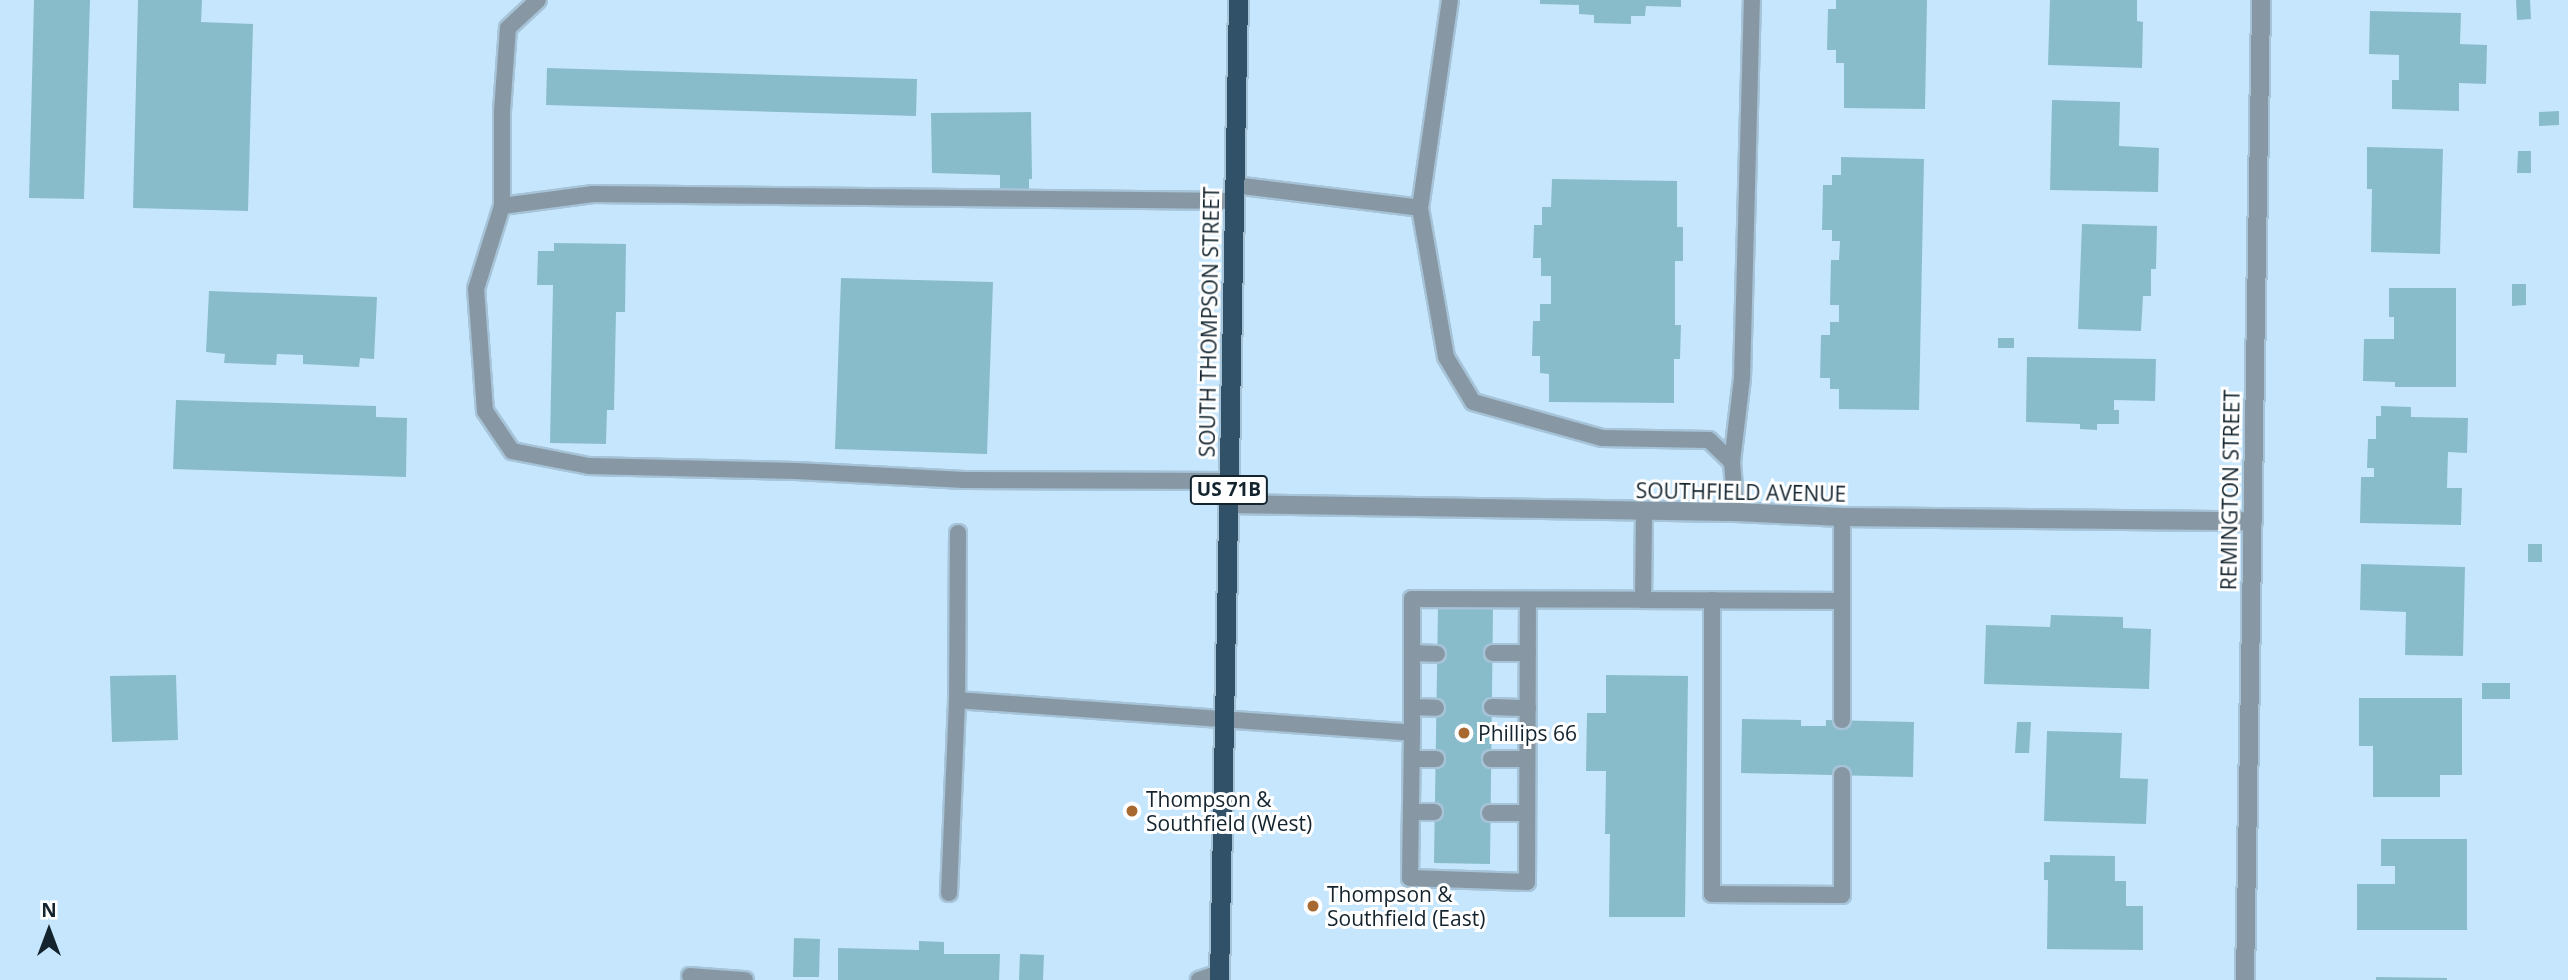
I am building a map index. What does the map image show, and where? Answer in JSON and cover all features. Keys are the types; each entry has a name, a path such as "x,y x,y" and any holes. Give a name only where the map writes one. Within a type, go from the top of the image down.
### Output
{"highway":[{"name":"SOUTH THOMPSON STREET","path":"1219,976 1238,0"}],"street":[{"name":"REMINGTON STREET","path":"2245,980 2261,0"},
{"name":"SOUTHFIELD AVENUE","path":"1228,504 1736,512 1842,517 2253,521"}],"lane":[{"path":"538,0 508,28 502,111 502,206 476,289 485,411 512,451 589,466 796,471 964,480 1229,481"},
{"path":"1450,0 1420,208 1446,356 1473,402 1602,438 1709,440 1732,461"},
{"path":"1736,512 1732,461 1742,378 1752,0"},
{"path":"502,206 593,194 1234,193 1420,208"},
{"path":"1643,600 1644,512"},
{"path":"1842,517 1842,720"},
{"path":"949,893 957,700 958,533"},
{"path":"1528,600 1527,882 1410,878 1412,599 1842,601"},
{"path":"1712,600 1712,894 1842,895 1842,775"},
{"path":"1412,653 1437,654"},
{"path":"1493,653 1528,653"},
{"path":"957,700 1412,733"},
{"path":"1412,707 1436,708"},
{"path":"1492,707 1528,708"},
{"path":"1412,759 1436,759"},
{"path":"1491,760 1527,760"},
{"path":"1411,812 1434,812"},
{"path":"1490,813 1527,813"},
{"path":"690,976 745,980"},
{"path":"1199,980 1219,976"}],"building":[{"path":"34,0 90,0 84,199 29,198"},
{"path":"138,0 202,0 201,22 253,24 248,211 133,208"},
{"path":"1540,0 1681,0 1681,7 1646,6 1645,16 1631,16 1631,24 1594,23 1594,15 1579,14 1579,5 1540,4"},
{"path":"1836,0 1927,0 1925,109 1844,108 1844,63 1836,63 1836,50 1827,50 1828,9 1836,9"},
{"path":"2050,0 2137,0 2137,21 2143,22 2142,68 2048,65"},
{"path":"2516,0 2530,0 2531,19 2517,20"},
{"path":"2370,11 2461,13 2460,44 2487,45 2486,84 2459,83 2459,111 2392,109 2392,80 2399,80 2399,55 2369,54"},
{"path":"547,68 917,79 916,116 546,105"},
{"path":"2052,100 2120,102 2119,146 2159,148 2158,192 2050,190"},
{"path":"2559,111 2559,125 2539,126 2539,112"},
{"path":"1031,112 1032,179 1029,179 1029,194 1000,195 1000,175 932,173 931,113"},
{"path":"2367,147 2443,149 2440,254 2371,252 2372,189 2367,189"},
{"path":"2518,151 2531,151 2531,173 2517,173"},
{"path":"1841,157 1924,159 1919,410 1839,409 1839,389 1830,389 1830,378 1820,378 1821,335 1830,335 1830,322 1839,322 1839,305 1830,305 1831,260 1839,260 1840,241 1832,241 1832,230 1822,230 1823,185 1832,185 1832,175 1841,175"},
{"path":"1552,179 1677,181 1677,227 1683,227 1683,261 1675,261 1675,325 1681,325 1680,359 1674,359 1674,403 1549,402 1549,374 1540,373 1540,356 1532,356 1533,321 1540,321 1540,304 1551,304 1551,276 1541,276 1541,258 1533,258 1534,225 1542,225 1542,207 1551,207"},
{"path":"2082,224 2157,226 2156,269 2151,269 2151,296 2143,296 2141,331 2078,329"},
{"path":"554,243 626,244 625,312 616,312 614,410 607,410 606,444 550,443 553,285 537,285 538,251 554,251"},
{"path":"841,278 993,282 987,454 835,449"},
{"path":"2512,284 2526,284 2526,305 2512,306"},
{"path":"2389,288 2456,288 2456,387 2395,387 2395,382 2363,381 2364,339 2394,339 2394,317 2389,317"},
{"path":"209,291 377,297 374,359 360,358 359,367 303,364 303,355 277,354 276,365 224,363 225,354 206,352"},
{"path":"1998,338 2014,338 2014,348 1998,348"},
{"path":"2027,357 2156,359 2155,401 2114,400 2114,410 2119,410 2119,424 2097,424 2097,430 2080,429 2080,424 2026,422"},
{"path":"176,400 376,406 376,417 407,418 406,477 173,469"},
{"path":"2381,406 2411,407 2411,417 2468,418 2467,453 2448,452 2447,488 2462,488 2461,525 2360,523 2361,477 2374,477 2374,468 2367,468 2368,439 2376,439 2376,416 2381,416"},
{"path":"2528,544 2542,544 2542,562 2528,562"},
{"path":"2361,564 2465,567 2463,656 2405,655 2406,612 2360,610"},
{"name":"Phillips 66","path":"1438,606 1493,608 1490,864 1434,863"},
{"path":"2051,615 2123,617 2123,628 2151,629 2149,689 1984,684 1986,625 2050,627"},
{"path":"176,675 178,740 112,742 110,676"},
{"path":"1606,675 1688,676 1685,917 1609,917 1610,834 1605,834 1606,771 1586,771 1587,713 1606,713"},
{"path":"2482,683 2510,683 2510,699 2482,699"},
{"path":"2359,698 2462,698 2462,775 2440,775 2440,797 2373,797 2373,746 2359,746"},
{"path":"1742,719 1801,720 1801,726 1826,726 1826,720 1914,722 1913,777 1741,773"},
{"path":"2017,722 2031,722 2029,753 2015,753"},
{"path":"2047,731 2122,733 2120,778 2148,779 2146,824 2044,821"},
{"path":"2381,839 2467,839 2467,930 2357,930 2357,884 2395,884 2395,866 2381,866"},
{"path":"2050,855 2115,856 2115,881 2126,881 2126,906 2143,906 2143,950 2047,949 2048,880 2044,880 2044,862 2050,862"},
{"path":"794,938 820,939 819,977 793,977"},
{"path":"919,941 944,942 944,954 1000,954 999,980 838,980 838,948 919,950"},
{"path":"1020,954 1044,955 1043,980 1019,980"},
{"path":"2376,977 2447,978 2447,980 2376,980"}],"place":[{"name":"Phillips 66","path":"1464,733"},
{"name":"Thompson & Southfield (West)","path":"1132,811"},
{"name":"Thompson & Southfield (East)","path":"1313,906"}]}
